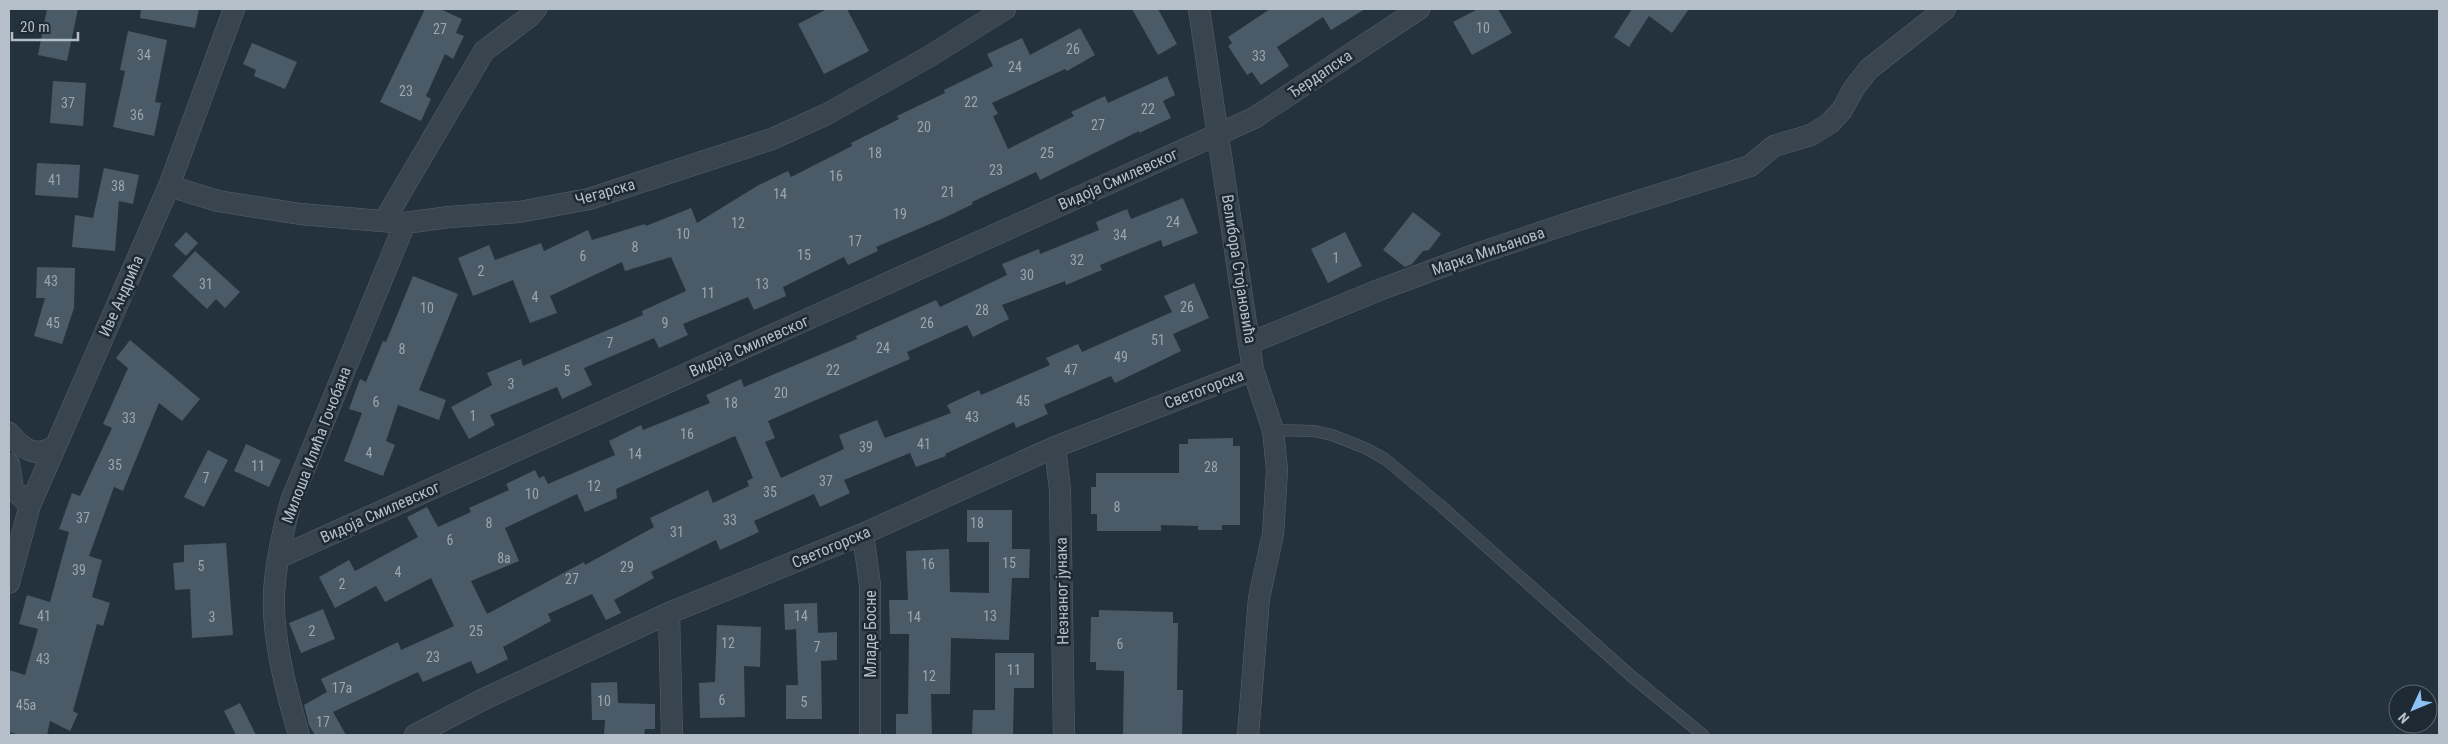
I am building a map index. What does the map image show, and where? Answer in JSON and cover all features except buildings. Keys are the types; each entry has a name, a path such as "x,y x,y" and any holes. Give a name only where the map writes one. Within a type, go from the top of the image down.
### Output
{"street":[{"name":"Иве Андрића","path":"9,583 30,505 169,186 234,9"},
{"path":"384,221 484,51 529,17 536,9"},
{"name":"Чегарска","path":"169,186 218,201 300,214 405,223 448,217 519,212 589,199 772,139 844,106 930,56 1005,9"},
{"name":"Велибора Стојановића","path":"1200,9 1250,343 1252,370 1272,430 1277,470 1273,534 1259,598 1248,735"},
{"name":"Ђердапска","path":"1218,134 1254,118 1419,9"},
{"name":"Марка Миљанова","path":"1250,343 1378,290 1471,256 1750,166 1774,146 1810,135 1830,123 1842,110 1854,88 1869,70 1945,9"},
{"name":"Видоја Смилевског","path":"280,557 1218,134"},
{"name":"Милоша Илића Гочобана","path":"299,735 279,653 274,596 282,532 291,501 405,223"},
{"name":"Светогорска","path":"416,735 484,699 669,613 863,534 1055,447 1252,370"},
{"path":"9,433 20,446 35,453 45,452 54,447"},
{"name":"Незнаног јунака","path":"1055,447 1060,490 1064,735"},
{"path":"9,464 11,489 30,505"},
{"name":"Младе Босне","path":"863,534 870,585 870,735"},
{"path":"669,613 672,735"}],"lane":[{"path":"1272,430 1305,430 1332,435 1364,448 1384,460 1440,506 1630,675 1703,735"}]}
